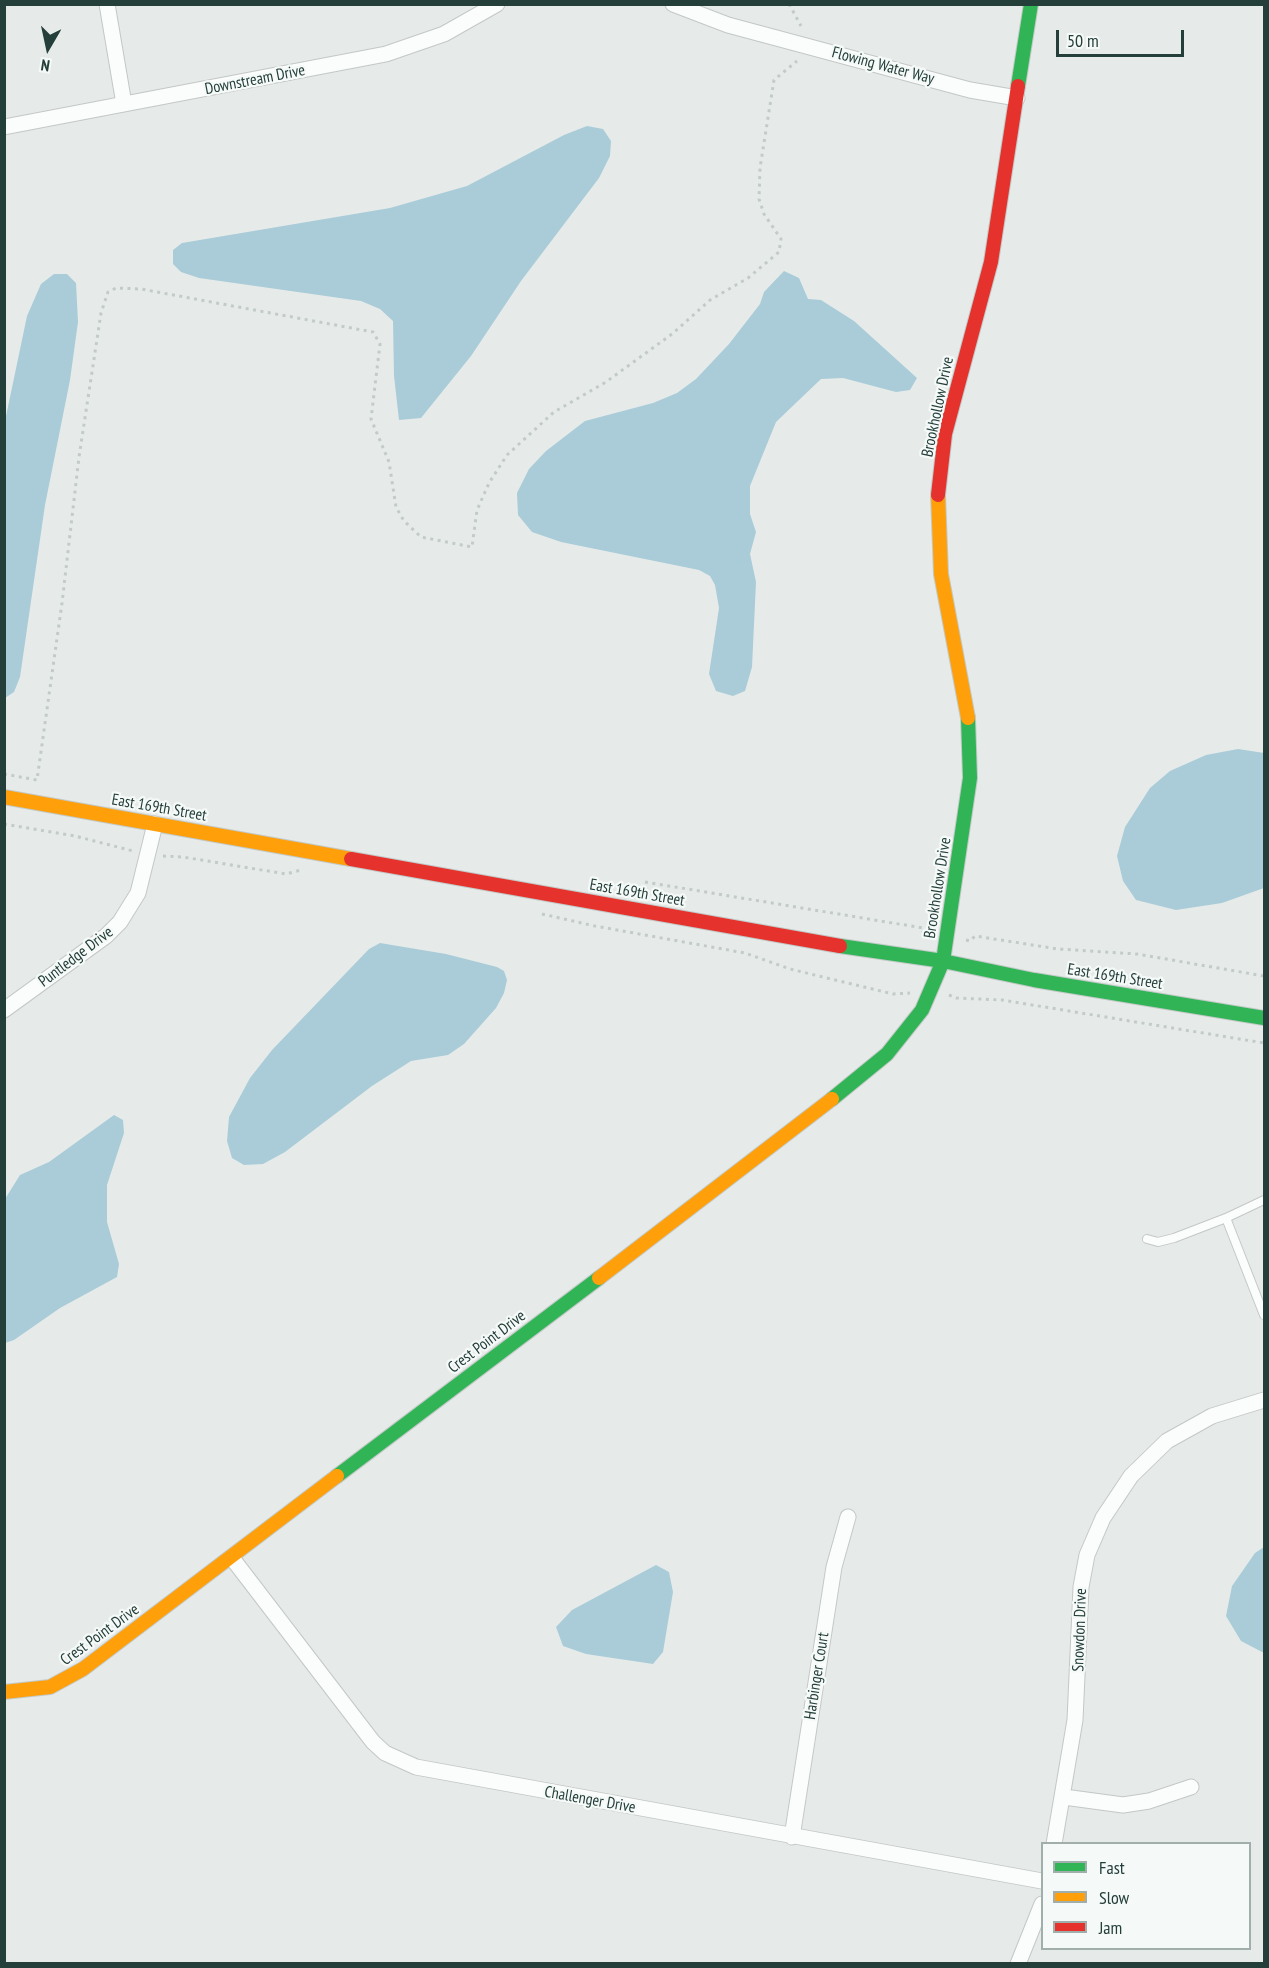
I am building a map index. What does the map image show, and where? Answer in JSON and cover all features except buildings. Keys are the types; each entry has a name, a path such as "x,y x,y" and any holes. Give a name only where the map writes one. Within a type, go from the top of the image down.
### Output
{"street":[{"path":"107,4 124,104"},
{"name":"Downstream Drive","path":"4,127 386,54 444,34 497,4"},
{"name":"Flowing Water Way","path":"673,4 708,19 970,90 1017,99"},
{"name":"Brookhollow Drive","path":"943,961 970,785 971,750 967,712 941,574 937,504 945,434 986,284 1031,4"},
{"name":"East 169th Street","path":"4,797 878,953 943,961 1034,981 1264,1018"},
{"name":"Puntledge Drive","path":"4,1010 106,936 120,922 138,892 155,824"},
{"name":"Crest Point Drive","path":"4,1692 50,1687 67,1679 232,1558 862,1077 887,1054 922,1010 943,961"},
{"name":"Snowdon Drive","path":"1054,1842 1064,1797 1078,1688 1081,1587 1087,1555 1102,1518 1131,1476 1167,1441 1212,1416 1264,1400"},
{"name":"Harbinger Court","path":"792,1837 834,1567 848,1517"},
{"name":"Challenger Drive","path":"232,1558 373,1742 400,1760 435,1772 1041,1881"},
{"path":"1064,1797 1123,1805 1149,1801 1191,1787"},
{"path":"1018,1964 1041,1906"}],"lane":[{"path":"1147,1239 1158,1242 1174,1238 1226,1218 1264,1200"},
{"path":"1226,1218 1264,1315"}],"path":[{"path":"4,774 37,780 58,634 79,457 101,313 108,292 116,288 141,289 373,332 379,340 380,349 371,420 389,462 396,507 404,521 421,537 472,547 477,510 489,483 507,455 554,412 606,382 672,334 710,300 748,278 779,252 781,239 764,214 759,199 760,168 774,80 799,60 803,61 808,29 799,26 789,4"},
{"path":"4,824 75,836 148,855 183,857 286,874 310,867"},
{"path":"645,882 923,928 923,933 970,941 975,936 1058,949 1137,954 1264,976"},
{"path":"539,913 595,926 745,953 790,969 893,994 929,992 956,998 1002,1000 1264,1043"}],"water":[{"path":"587,126 603,129 611,141 610,156 599,178 521,281 471,356 421,418 399,420 394,376 393,321 380,309 361,301 199,278 181,272 173,264 173,250 182,243 390,208 467,186 564,135"},
{"path":"784,271 799,278 808,299 821,300 854,321 917,378 910,390 896,392 843,378 821,379 776,422 750,486 750,514 756,532 750,554 756,582 752,667 745,691 733,696 716,691 709,674 719,608 715,585 710,576 699,570 561,542 532,532 518,515 517,493 529,469 546,451 585,421 653,403 677,393 696,379 729,344 760,304 764,292"},
{"path":"54,274 67,274 76,283 78,322 70,380 45,505 20,677 14,692 5,698 5,421 27,316 41,284"},
{"path":"1238,749 1264,753 1264,888 1222,903 1176,910 1136,900 1123,881 1117,856 1125,827 1150,788 1170,771 1206,755"},
{"path":"380,943 446,954 497,967 504,971 507,980 504,993 496,1008 464,1044 448,1055 411,1061 372,1086 285,1152 263,1164 244,1165 232,1158 227,1141 229,1117 250,1078 272,1050 369,949"},
{"path":"114,1115 123,1120 124,1133 107,1185 107,1222 119,1264 117,1277 60,1308 14,1340 5,1343 5,1199 20,1175 49,1162"},
{"path":"1264,1547 1264,1653 1241,1641 1226,1616 1232,1586 1255,1553"},
{"path":"656,1565 669,1572 673,1592 663,1652 653,1664 586,1654 563,1646 556,1627 572,1610"}],"traffic: fast":[{"path":"1018,86 1031,4"},
{"path":"832,1099 887,1054 922,1010 943,961 970,778 968,718"},
{"path":"840,946 943,961 1034,980 1264,1018"},
{"path":"337,1476 599,1278"}],"traffic: slow":[{"path":"938,495 941,574 968,718"},
{"path":"4,797 351,859"},
{"path":"599,1278 832,1099"},
{"path":"4,1692 50,1687 83,1669 337,1476"}],"traffic: jam":[{"path":"938,495 945,434 991,262 1018,86"},
{"path":"351,859 840,946"}]}
